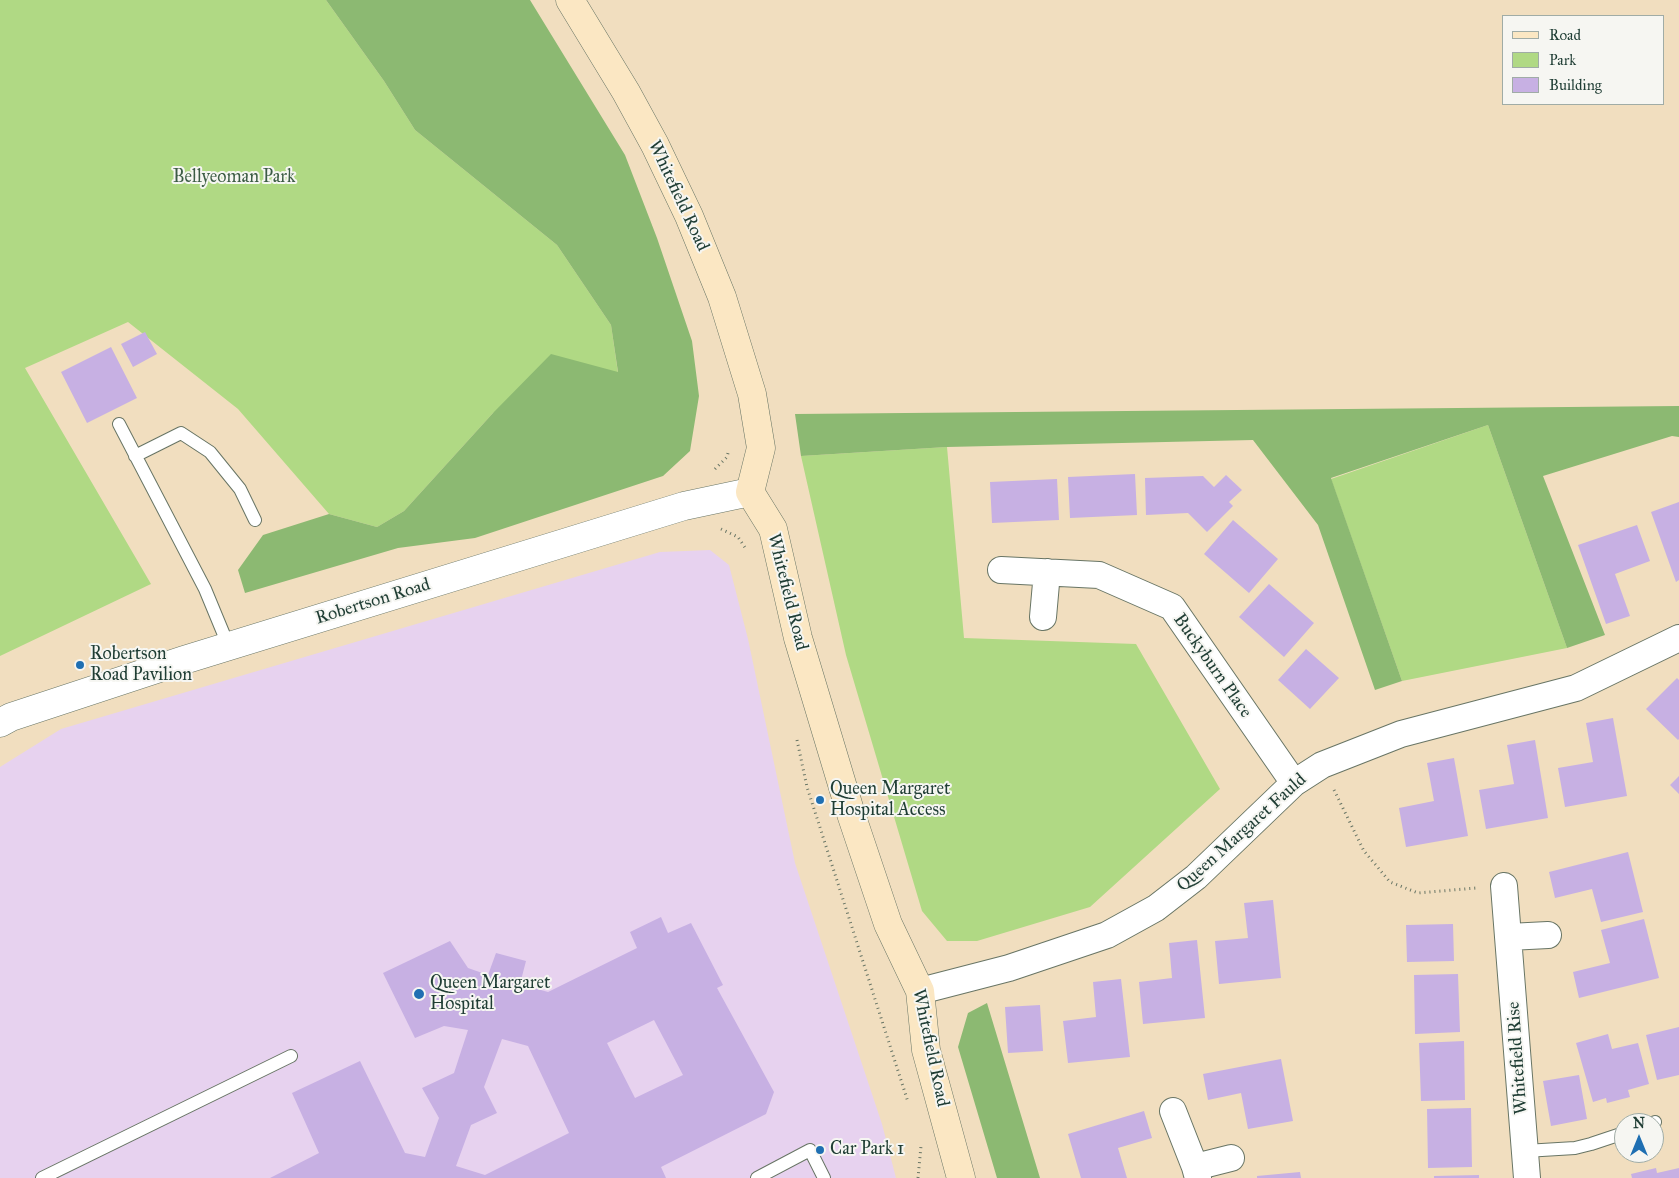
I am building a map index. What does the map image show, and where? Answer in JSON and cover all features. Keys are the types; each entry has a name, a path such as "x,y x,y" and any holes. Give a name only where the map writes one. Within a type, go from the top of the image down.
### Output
{"main road":[{"name":"Whitefield Road","path":"570,0 656,145 689,216 722,297 752,394 761,448 750,492 773,529 798,638 848,805 888,924 920,991 926,1050 960,1178"}],"street":[{"name":"Robertson Road","path":"0,722 229,646 684,506 750,492"},
{"name":"Buckyburn Place","path":"1001,570 1099,575 1172,607 1294,783"},
{"path":"1043,618 1047,572"},
{"name":"Queen Margaret Fauld","path":"920,991 1008,968 1107,935 1156,908 1196,877 1294,783 1322,765 1401,734 1576,688 1679,638"},
{"name":"Whitefield Rise","path":"1504,886 1527,1178"},
{"path":"1509,937 1548,935"},
{"path":"1173,1111 1196,1172 1231,1158"}],"lane":[{"path":"119,424 205,589 229,646"},
{"path":"135,456 181,432 210,452 240,489 255,520"},
{"path":"42,1178 290,1056"},
{"path":"1525,1151 1575,1148 1614,1136"},
{"path":"757,1178 810,1150 824,1178"}],"path":[{"path":"710,475 727,457 729,448"},
{"path":"716,529 724,529 738,537 746,549"},
{"path":"796,738 806,787 909,1106"},
{"path":"1322,765 1364,851 1390,882 1418,893 1504,886"},
{"path":"918,1178 921,1143"}],"shaded area":[{"name":"Queen Margaret Hospital","path":"710,550 729,565 748,639 795,863 882,1124 896,1178 0,1178 0,767 61,729 660,552"}],"green space":[{"name":"Bellyeoman Park","path":"0,0 326,0 384,81 415,130 557,245 611,325 618,373 493,413 404,511 377,527 329,514 238,409 128,322 25,368 151,584 0,656"},
{"path":"326,0 530,0 625,155 657,238 692,341 699,396 690,451 663,476 475,538 398,548 245,593 238,570 263,535 329,514 377,527 404,511 493,413 551,354 618,372 611,325 557,245 415,130 384,81"},
{"path":"1679,406 1679,437 1672,436 1543,476 1605,635 1567,648 1488,425 1331,478 1402,681 1375,690 1318,525 1253,440 947,447 801,456 795,414"},
{"path":"1488,425 1567,648 1402,681 1331,479"},
{"path":"947,447 964,638 1136,644 1220,789 1090,907 977,941 947,941 922,911 846,655 801,456"},
{"path":"987,1003 1040,1178 997,1178 958,1047 968,1013"}],"building":[{"path":"145,332 157,354 133,367 121,344"},
{"path":"111,347 137,398 87,423 61,372"},
{"path":"1135,474 1137,515 1070,518 1068,477"},
{"path":"1226,475 1242,490 1229,502 1233,506 1207,532 1188,513 1146,515 1145,478 1203,476 1214,487"},
{"path":"1057,479 1059,520 992,523 990,482"},
{"path":"1679,502 1679,580 1676,582 1651,512"},
{"path":"1233,520 1278,559 1249,593 1204,554"},
{"path":"1637,525 1650,561 1615,574 1630,616 1606,624 1578,545"},
{"path":"1269,584 1314,623 1284,657 1239,617"},
{"path":"1306,649 1339,678 1310,709 1278,680"},
{"path":"1677,678 1679,680 1678,740 1646,709"},
{"path":"1613,718 1627,796 1565,807 1558,768 1593,762 1586,723"},
{"path":"1535,740 1548,818 1486,829 1479,790 1514,784 1507,745"},
{"path":"1454,758 1468,836 1406,847 1399,808 1434,801 1427,763"},
{"path":"1679,776 1679,794 1670,785"},
{"path":"1628,852 1643,912 1601,922 1592,889 1555,898 1549,872"},
{"path":"1273,900 1281,978 1219,984 1215,941 1248,938 1244,903"},
{"path":"661,917 668,933 691,923 723,985 717,988 774,1092 766,1114 661,1167 666,1178 270,1178 319,1153 292,1093 360,1061 405,1153 425,1157 439,1118 422,1088 454,1073 468,1030 444,1026 415,1038 383,973 450,941 468,968 488,975 496,953 526,961 520,984 548,992 637,948 630,932","holes":["654,1020 683,1075 635,1098 607,1043","502,1039 528,1046 569,1133 485,1175 456,1166 471,1125 497,1113 484,1087"]},
{"path":"1644,919 1659,978 1579,998 1573,972 1610,963 1601,930"},
{"path":"1453,924 1454,961 1407,962 1406,925"},
{"path":"1197,940 1205,1018 1143,1024 1139,982 1172,978 1169,943"},
{"path":"1458,974 1460,1032 1415,1034 1414,975"},
{"path":"1121,979 1130,1057 1068,1063 1063,1021 1096,1017 1093,982"},
{"path":"1040,1005 1043,1051 1008,1053 1005,1007"},
{"path":"1679,1027 1679,1075 1657,1080 1646,1035"},
{"path":"1608,1034 1612,1049 1638,1043 1649,1084 1628,1090 1630,1097 1607,1103 1606,1098 1593,1102 1576,1043"},
{"path":"1464,1041 1465,1100 1421,1101 1419,1043"},
{"path":"1281,1059 1293,1121 1248,1129 1241,1093 1208,1100 1203,1074"},
{"path":"1579,1075 1587,1119 1551,1126 1543,1081"},
{"path":"1471,1108 1472,1167 1428,1168 1427,1109"},
{"path":"1144,1111 1152,1138 1118,1148 1127,1178 1081,1178 1068,1134"},
{"path":"1656,1168 1657,1173 1679,1168 1679,1178 1632,1178 1631,1174"},
{"path":"1300,1172 1301,1178 1257,1178 1257,1176"},
{"path":"1479,1175 1479,1178 1434,1178 1434,1176"}],"place":[{"name":"Robertson Road Pavilion","path":"80,665"},
{"name":"Queen Margaret Hospital Access","path":"820,800"},
{"name":"Queen Margaret Hospital","path":"419,994"},
{"name":"Car Park 1","path":"820,1150"}]}
